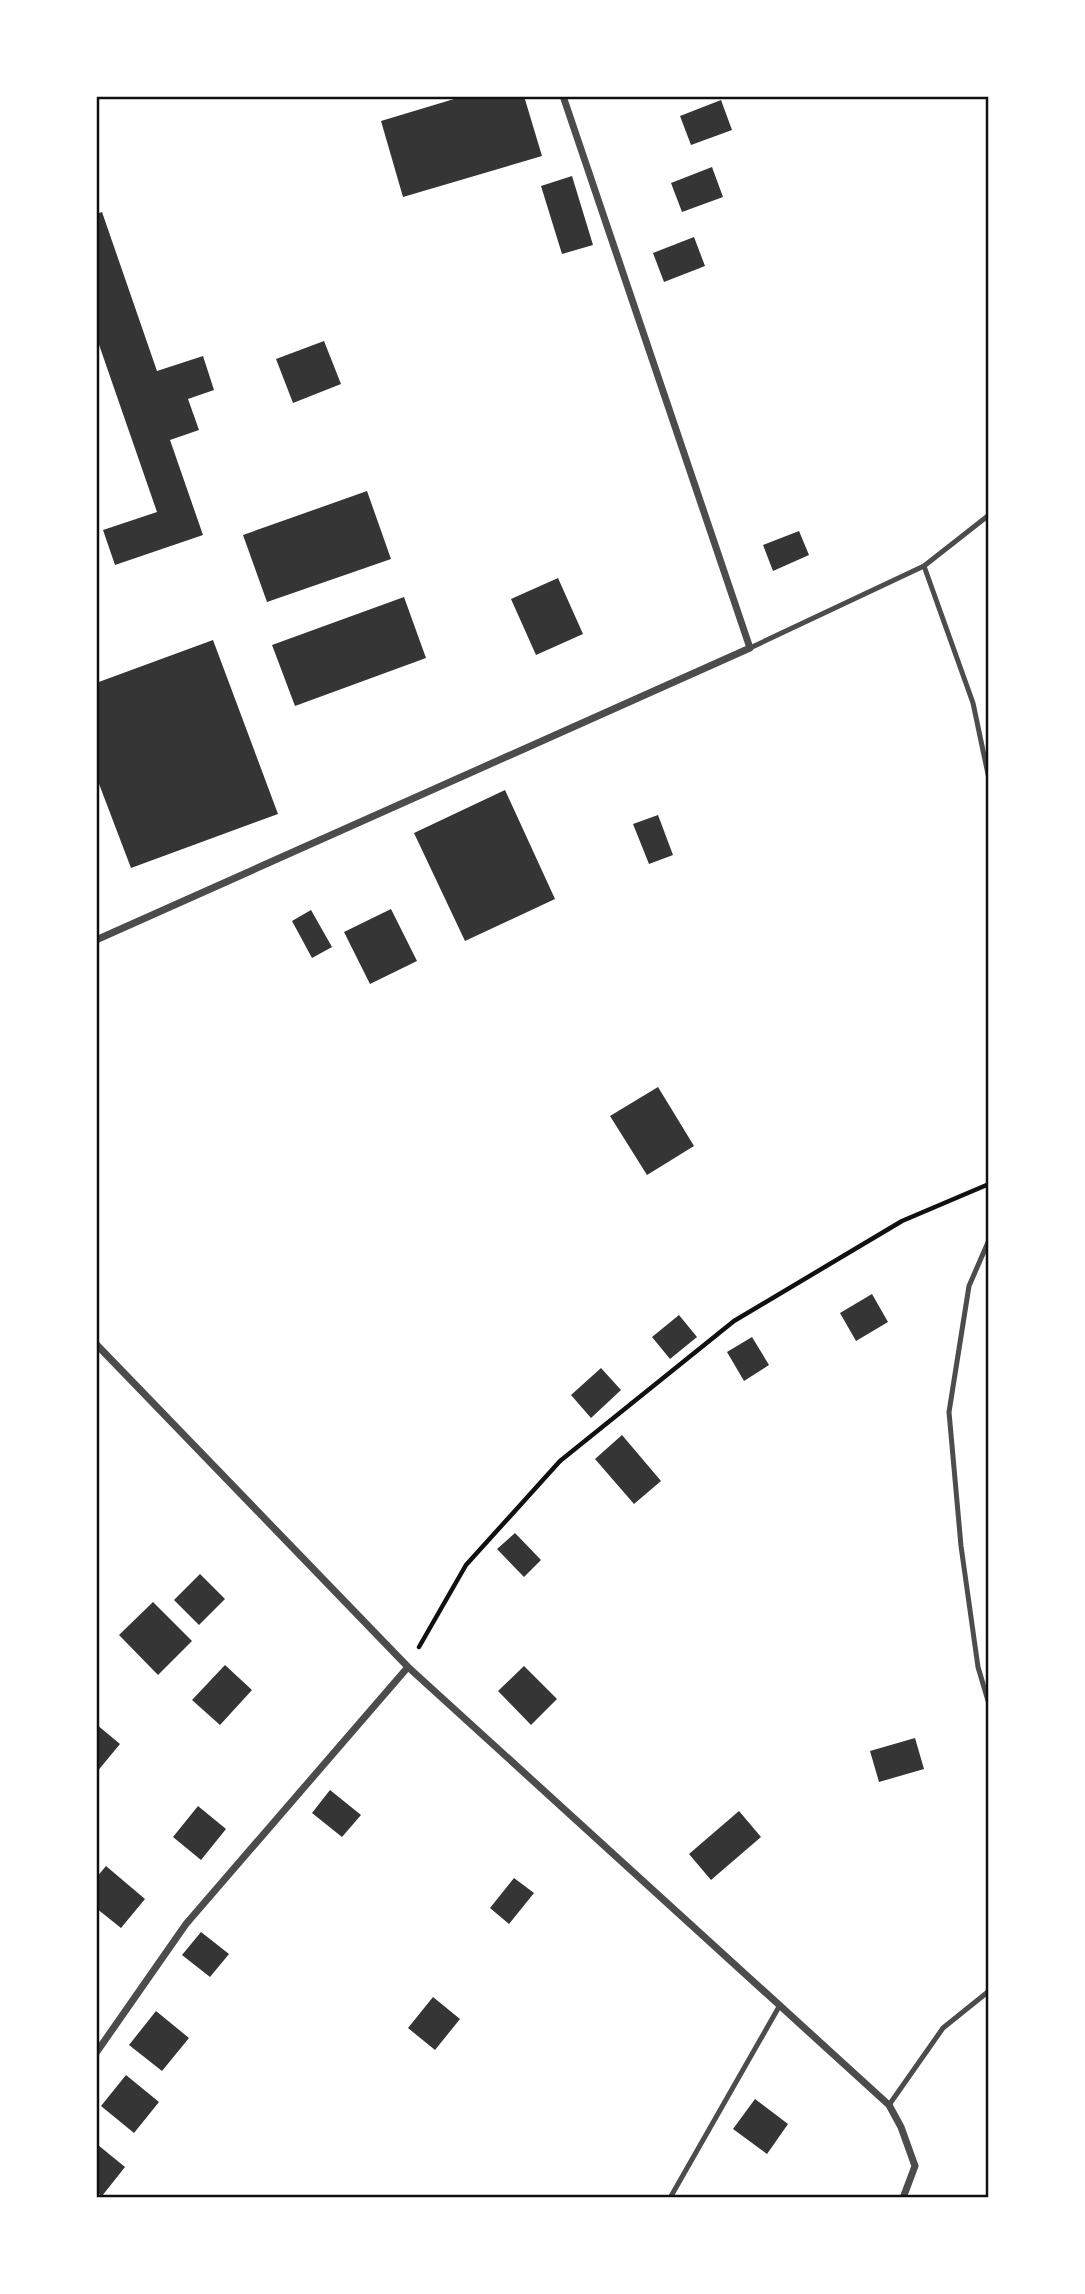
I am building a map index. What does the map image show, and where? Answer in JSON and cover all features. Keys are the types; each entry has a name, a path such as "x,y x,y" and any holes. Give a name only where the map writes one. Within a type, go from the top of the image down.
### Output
{"street":[{"path":"96,940 750,648 563,96"},
{"path":"96,1344 408,1667 889,2105 901,2127 915,2166 903,2198"},
{"path":"96,2053 186,1924 408,1667"}],"lane":[{"path":"750,648 924,566 989,515"},
{"path":"924,566 973,703 989,779"},
{"path":"989,1240 968,1286 949,1412 961,1546 978,1667 989,1704"},
{"path":"889,2105 943,2028 989,1991"},
{"path":"670,2198 780,2005"}],"path":[{"path":"408,1667 466,1565 560,1461 734,1321 902,1221 989,1184"}],"building":[{"path":"464,96 524,96 542,156 403,197 381,121"},
{"path":"721,100 732,130 691,145 680,116"},
{"path":"712,167 723,197 682,212 671,183"},
{"path":"572,176 593,245 562,254 541,186"},
{"path":"102,212 157,371 203,356 214,390 188,399 199,430 170,440 203,535 115,565 103,530 157,512 96,336 96,214"},
{"path":"694,237 705,266 664,282 653,253"},
{"path":"324,341 341,384 293,403 276,359"},
{"path":"367,491 391,559 267,602 243,535"},
{"path":"799,531 809,555 773,571 763,545"},
{"path":"558,578 583,634 536,655 511,599"},
{"path":"404,597 426,658 295,706 272,645"},
{"path":"213,640 278,814 131,868 96,776 96,683"},
{"path":"505,790 555,899 465,941 414,833"},
{"path":"658,815 673,855 649,864 633,824"},
{"path":"391,909 417,961 370,984 344,932"},
{"path":"311,910 332,947 312,958 292,921"},
{"path":"658,1087 694,1146 647,1175 610,1116"},
{"path":"872,1294 888,1322 856,1341 840,1313"},
{"path":"679,1315 697,1337 670,1359 652,1337"},
{"path":"752,1337 769,1365 744,1381 727,1352"},
{"path":"601,1368 621,1390 591,1418 571,1395"},
{"path":"622,1435 661,1481 634,1504 595,1459"},
{"path":"515,1533 541,1560 524,1577 497,1549"},
{"path":"200,1574 225,1599 199,1625 174,1600"},
{"path":"153,1602 192,1641 158,1675 119,1635"},
{"path":"225,1665 252,1690 220,1725 192,1700"},
{"path":"524,1666 557,1699 531,1725 498,1691"},
{"path":"96,1724 120,1744 96,1773"},
{"path":"915,1738 924,1769 879,1782 870,1751"},
{"path":"330,1790 361,1815 342,1837 312,1813"},
{"path":"198,1806 226,1829 201,1860 173,1837"},
{"path":"739,1811 761,1837 711,1880 689,1854"},
{"path":"106,1866 145,1899 121,1928 96,1908 96,1878"},
{"path":"514,1878 534,1893 509,1924 490,1908"},
{"path":"201,1932 229,1954 210,1977 182,1955"},
{"path":"433,1997 460,2019 435,2050 408,2028"},
{"path":"156,2011 189,2038 162,2071 129,2045"},
{"path":"126,2075 159,2102 134,2133 101,2106"},
{"path":"755,2099 788,2124 767,2154 733,2129"},
{"path":"98,2145 125,2167 102,2196 96,2192"}]}
